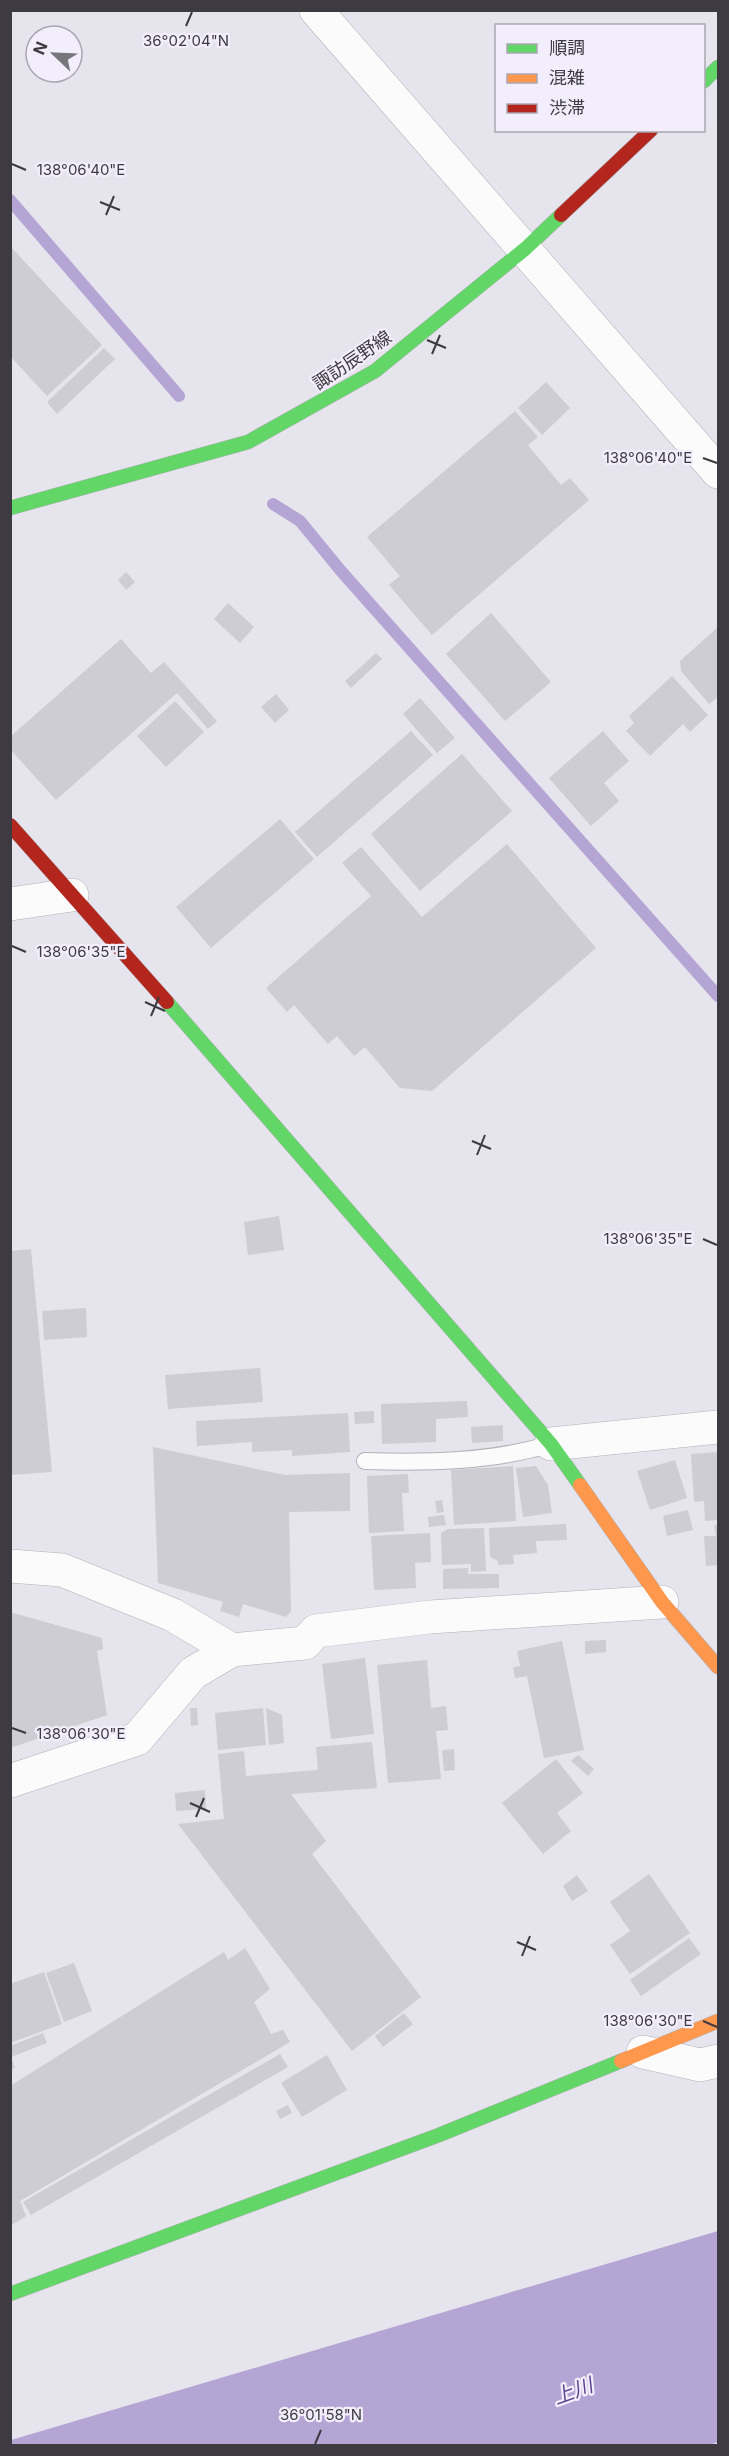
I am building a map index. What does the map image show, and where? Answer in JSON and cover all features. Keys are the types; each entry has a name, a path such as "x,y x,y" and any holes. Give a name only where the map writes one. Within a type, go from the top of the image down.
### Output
{"street":[{"path":"316,10 718,472"},
{"path":"705,80 718,67"},
{"name":"諏訪辰野線","path":"10,508 248,442 375,371 525,249 649,132"},
{"path":"10,825 288,1139 551,1444 662,1602 718,1667"},
{"path":"10,904 72,895"},
{"path":"551,1444 718,1427"},
{"path":"10,1566 62,1570 173,1615 232,1650"},
{"path":"10,1781 137,1739 193,1673 232,1650 305,1643 316,1631 430,1617 662,1602"},
{"path":"10,2294 439,2135 718,2021"},
{"path":"643,2052 700,2065 718,2061"}],"lane":[{"path":"365,1461 422,1462 530,1450 551,1444"}],"water":[{"name":"上川","path":"718,2231 718,2442 710,2445 11,2445 11,2440"}],"building":[{"path":"10,246 102,345 47,396 10,356"},
{"path":"104,348 115,359 57,414 47,402"},
{"path":"546,382 570,408 542,435 518,408"},
{"path":"515,411 538,437 528,445 561,485 570,478 589,500 432,635 389,585 400,576 367,537"},
{"path":"126,572 135,582 126,590 118,580"},
{"path":"228,603 254,627 240,643 214,619"},
{"path":"491,613 551,682 505,721 446,654"},
{"path":"718,627 718,697 709,704 681,671 680,661"},
{"path":"121,639 151,673 164,662 217,721 208,729 177,693 56,800 10,749 10,737"},
{"path":"376,653 382,659 351,688 345,681"},
{"path":"672,676 708,715 690,732 683,724 650,756 626,731 634,723 629,716"},
{"path":"276,694 289,710 275,723 261,707"},
{"path":"420,698 455,738 437,753 403,714"},
{"path":"175,701 204,732 166,767 137,736"},
{"path":"411,731 433,755 317,857 295,832"},
{"path":"603,731 629,761 604,783 619,801 591,826 549,778"},
{"path":"462,754 512,811 420,891 371,834"},
{"path":"280,819 314,859 211,948 176,907"},
{"path":"507,844 596,948 432,1091 400,1088 365,1047 354,1056 337,1036 328,1044 294,1005 287,1012 266,988 371,896 342,863 361,847 422,917"},
{"path":"279,1216 284,1250 248,1255 244,1222"},
{"path":"31,1249 52,1472 10,1475 10,1251"},
{"path":"86,1308 87,1337 44,1340 42,1311"},
{"path":"260,1368 263,1402 168,1409 165,1375"},
{"path":"467,1401 468,1417 436,1419 436,1442 382,1444 381,1404"},
{"path":"374,1411 374,1423 355,1424 354,1412"},
{"path":"348,1413 350,1452 292,1456 292,1450 252,1452 252,1442 197,1446 196,1421"},
{"path":"503,1425 503,1441 472,1443 471,1427"},
{"path":"153,1447 285,1475 350,1473 350,1511 289,1512 291,1612 286,1617 243,1604 239,1617 220,1611 223,1602 158,1583"},
{"path":"718,1452 718,1520 705,1521 704,1501 694,1502 691,1454"},
{"path":"675,1460 687,1498 650,1510 637,1471"},
{"path":"513,1466 516,1521 454,1525 451,1470"},
{"path":"536,1466 548,1485 552,1513 523,1517 516,1468"},
{"path":"408,1474 409,1493 402,1493 404,1531 369,1533 367,1476"},
{"path":"442,1500 444,1512 437,1513 435,1501"},
{"path":"688,1510 693,1530 667,1536 663,1516"},
{"path":"444,1515 446,1525 429,1527 428,1517"},
{"path":"566,1524 567,1540 536,1541 537,1553 513,1555 514,1564 498,1565 498,1561 490,1557 489,1528"},
{"path":"714,1525 718,1525 718,1565 706,1566 704,1536 716,1536"},
{"path":"484,1528 486,1571 471,1572 471,1564 442,1565 441,1533 448,1529"},
{"path":"430,1533 431,1562 415,1563 416,1588 374,1590 371,1536"},
{"path":"468,1568 468,1574 499,1574 499,1588 443,1589 443,1569"},
{"path":"10,1612 102,1638 103,1649 97,1651 107,1715 10,1748"},
{"path":"606,1640 606,1652 585,1654 585,1641"},
{"path":"562,1641 584,1750 544,1758 527,1676 515,1678 513,1667 520,1666 517,1651"},
{"path":"365,1658 374,1734 331,1739 322,1664"},
{"path":"427,1660 431,1708 446,1706 448,1730 436,1731 441,1779 388,1783 377,1665"},
{"path":"190,1708 197,1708 198,1725 191,1726"},
{"path":"263,1708 266,1745 218,1750 215,1713"},
{"path":"266,1708 282,1715 284,1743 269,1745"},
{"path":"372,1742 377,1788 291,1794 326,1841 312,1854 421,1997 352,2051 178,1824 224,1819 218,1754 244,1751 246,1776 318,1770 316,1747"},
{"path":"454,1749 455,1770 444,1771 442,1750"},
{"path":"578,1755 594,1769 588,1776 571,1761"},
{"path":"556,1759 583,1793 557,1813 571,1831 543,1854 502,1803"},
{"path":"205,1790 206,1809 176,1811 175,1793"},
{"path":"649,1874 690,1933 630,1974 610,1945 630,1931 610,1902"},
{"path":"577,1875 588,1891 572,1901 563,1886"},
{"path":"689,1938 701,1954 641,1996 630,1980"},
{"path":"245,1948 270,1989 254,2002 271,2034 283,2030 290,2042 20,2201 26,2216 10,2226 10,2086 224,1952 228,1960"},
{"path":"74,1963 92,2011 64,2022 46,1973"},
{"path":"44,1972 62,2024 10,2043 10,1984"},
{"path":"404,2013 413,2024 383,2047 375,2036"},
{"path":"43,2033 47,2043 11,2057 15,2068 10,2070 10,2046"},
{"path":"280,2054 288,2067 31,2215 23,2202"},
{"path":"327,2055 347,2090 302,2117 281,2083"},
{"path":"288,2105 292,2113 280,2119 276,2111"}],"waterway":[{"path":"10,200 179,396"},
{"path":"273,504 300,521 341,571 718,996"}],"traffic: fast":[{"path":"705,80 718,67"},
{"path":"10,508 248,442 375,371 525,249 561,215"},
{"path":"167,1002 551,1444 580,1485"},
{"path":"10,2294 439,2135 621,2061"}],"traffic: slow":[{"path":"580,1485 662,1602 718,1667"},
{"path":"621,2061 718,2021"}],"traffic: jam":[{"path":"561,215 649,132"},
{"path":"10,825 167,1002"}]}
